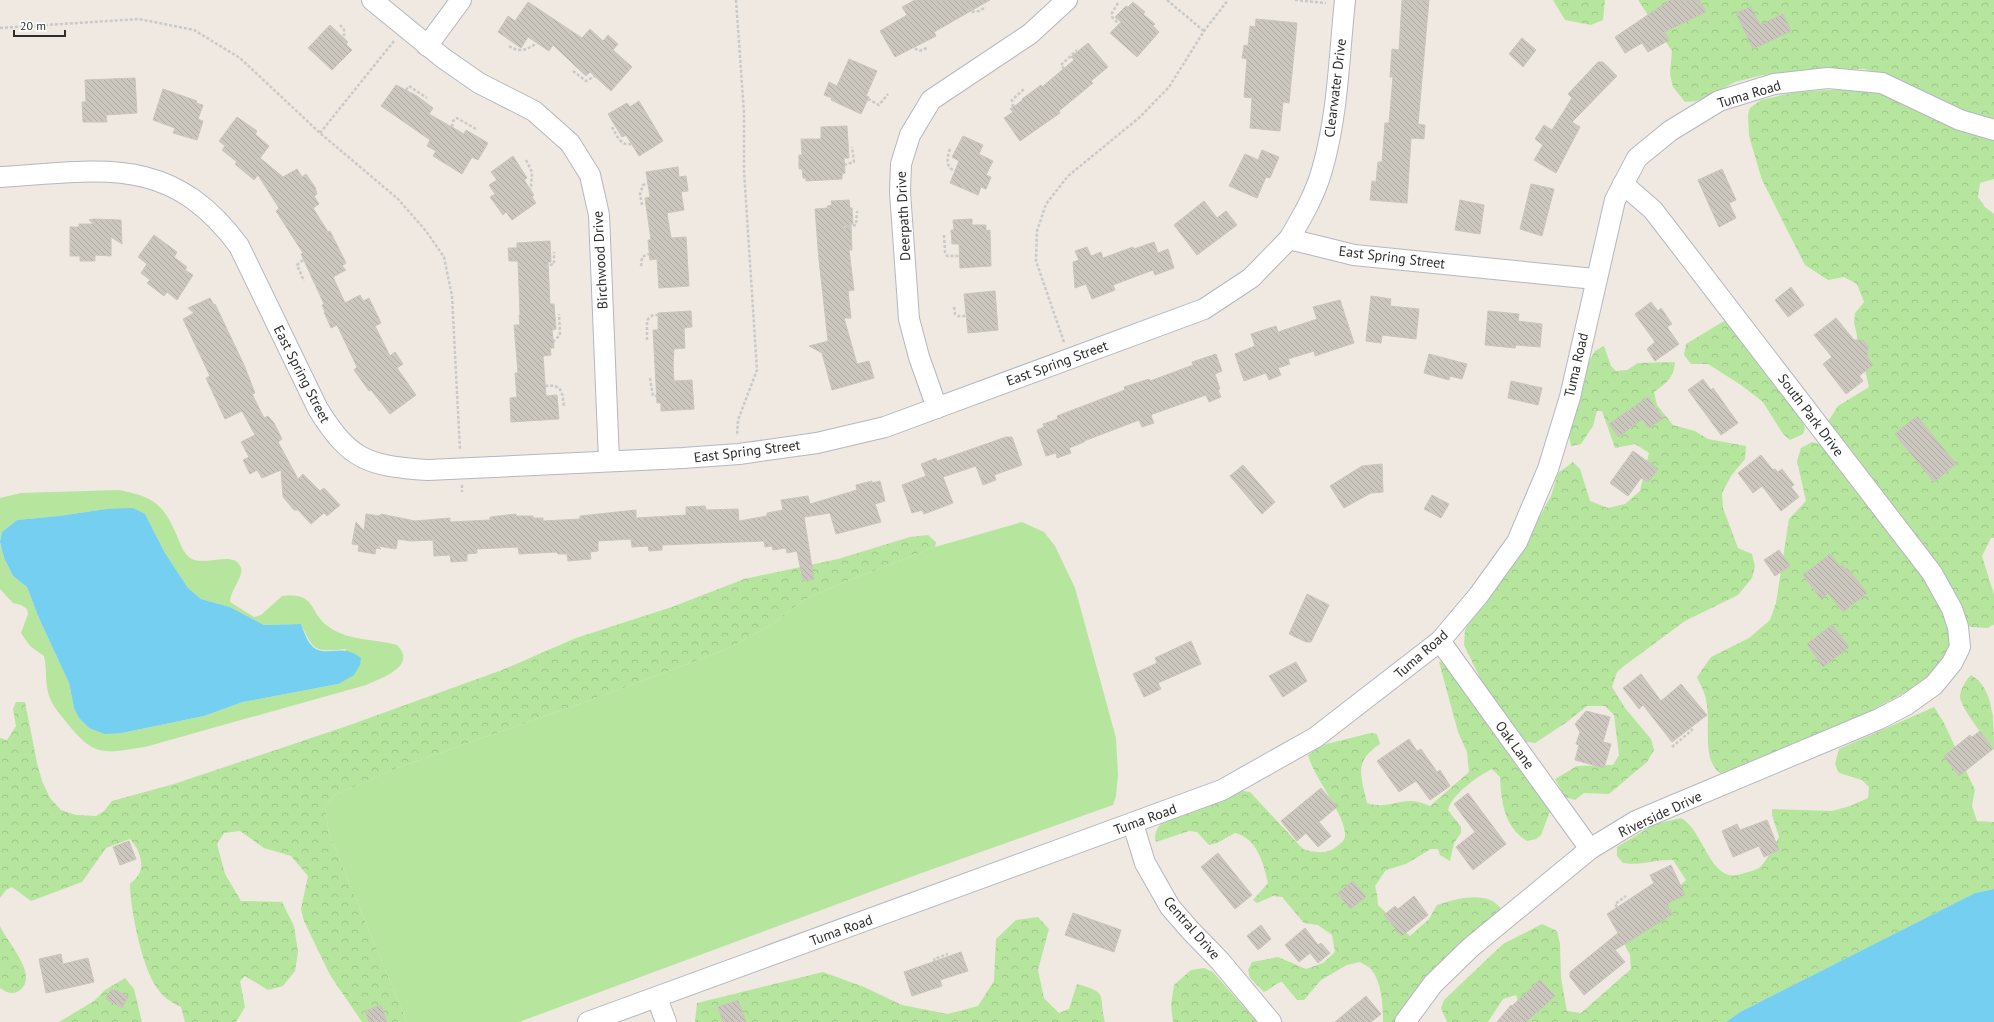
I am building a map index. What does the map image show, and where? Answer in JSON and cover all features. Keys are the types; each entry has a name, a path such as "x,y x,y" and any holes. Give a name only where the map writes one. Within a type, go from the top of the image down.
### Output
{"street":[{"name":"Birchwood Drive","path":"372,0 427,46 479,83 534,110 570,143 590,175 599,215 609,461"},
{"path":"427,46 461,0"},
{"name":"Deerpath Drive","path":"937,408 919,357 910,319 900,192 901,164 910,135 931,100 1030,34 1067,0"},
{"name":"Clearwater Drive","path":"1289,239 1307,209 1322,170 1334,118 1339,2"},
{"name":"Tuma Road","path":"588,1022 1133,824 1222,790 1316,737 1440,641 1478,596 1517,542 1548,469 1565,411 1595,279 1615,200 1637,158 1670,131 1718,101 1774,84 1828,78 1882,83 1960,120 1994,130"},
{"name":"East Spring Street","path":"0,177 101,172 129,173 156,179 180,190 200,204 223,224 239,246 318,409 332,433 352,452 372,462 395,468 428,470 683,458 783,448 885,427 1204,310 1251,278 1289,239 1354,255 1595,279"},
{"name":"South Park Drive","path":"1623,184 1653,210 1932,572 1946,595 1958,627 1960,648 1952,663"},
{"name":"Oak Lane","path":"1440,641 1590,849"},
{"name":"Riverside Drive","path":"1405,1022 1433,984 1470,948 1590,849 1636,821 1879,720 1906,705 1934,685 1952,663"},
{"name":"Central Drive","path":"1133,824 1145,863 1170,907 1220,961 1270,1022"},
{"path":"656,998 666,1022"}],"path":[{"path":"736,0 744,113 744,171 757,370 738,420 738,441"},
{"path":"1166,0 1204,31"},
{"path":"1064,344 1036,261 1037,231 1046,204 1068,176 1140,117 1169,87 1204,31 1228,0"},
{"path":"1295,0 1339,2"},
{"path":"1118,3 1112,13 1112,18 1119,24"},
{"path":"968,9 975,12 986,7"},
{"path":"0,28 139,19 194,30 240,58 320,133 398,199 426,231 444,257 452,296 460,457"},
{"path":"340,25 344,30 344,36"},
{"path":"509,46 520,51 530,48 537,43"},
{"path":"912,44 918,51 928,47"},
{"path":"320,133 390,46"},
{"path":"1064,69 1061,65 1077,50"},
{"path":"574,71 586,80 595,76"},
{"path":"406,90 409,86 427,98"},
{"path":"1013,107 1012,100 1025,88"},
{"path":"868,100 879,105 888,94"},
{"path":"452,127 453,121 457,118 476,129"},
{"path":"612,127 621,142 627,145 631,144"},
{"path":"844,165 854,162 852,147"},
{"path":"950,150 948,165 950,169 955,171"},
{"path":"526,160 532,172 531,189"},
{"path":"642,205 640,190 643,184 648,183"},
{"path":"844,227 856,225 857,211"},
{"path":"944,236 945,252 947,256 960,256"},
{"path":"545,266 554,264 554,252"},
{"path":"641,266 642,257 649,254"},
{"path":"303,260 297,265 304,281"},
{"path":"954,307 955,314 958,316 966,316"},
{"path":"553,342 560,335 559,314"},
{"path":"647,340 647,320 653,315 658,315"},
{"path":"650,378 652,393 657,396"},
{"path":"545,386 554,385 560,389 564,406"},
{"path":"1672,747 1692,730 1690,728"},
{"path":"1617,907 1615,904 1626,896"},
{"path":"935,961 934,959 948,954"}],"green space":[{"path":"1553,0 1605,0 1603,20 1591,25 1565,20"},
{"path":"1638,0 1994,0 1994,124 1927,96 1903,81 1864,69 1815,69 1763,75 1735,82 1697,101 1685,102 1673,87 1670,74 1672,51"},
{"path":"1844,89 1877,92 1994,138 1994,179 1980,183 1978,197 1985,207 1994,214 1994,538 1991,538 1982,556 1994,595 1994,624 1988,628 1971,627 1963,622 1830,427 1829,420 1838,406 1869,387 1854,323 1855,313 1864,302 1857,284 1844,277 1828,280 1805,265 1762,180 1749,136 1748,115 1750,108 1761,100 1796,92"},
{"path":"1724,321 1732,324 1800,415 1805,428 1803,434 1790,440 1783,434 1763,402 1741,385 1708,364 1691,364 1684,355 1686,344"},
{"path":"1604,346 1611,366 1616,371 1627,370 1638,363 1675,362 1673,372 1669,380 1654,392 1657,405 1673,425 1695,431 1708,439 1746,446 1745,459 1731,476 1722,493 1723,508 1738,548 1752,554 1755,566 1752,578 1738,595 1685,621 1617,672 1612,687 1625,708 1651,739 1654,750 1647,762 1609,794 1584,793 1575,800 1565,797 1555,779 1577,766 1613,765 1619,755 1614,715 1605,706 1587,706 1567,722 1535,743 1523,741 1483,684 1464,645 1465,630 1471,618 1491,591 1541,514 1551,496 1558,473 1573,462 1580,469 1590,501 1608,508 1625,504 1640,491 1649,453 1635,444 1615,448 1602,411 1597,411 1593,426 1581,444 1571,446 1568,431 1587,365 1595,351"},
{"path":"1812,442 1826,446 1938,595 1951,632 1949,648 1931,678 1819,739 1731,773 1721,774 1711,759 1708,740 1708,709 1704,691 1697,677 1711,657 1749,638 1770,620 1776,603 1789,519 1806,501 1797,461 1801,448"},
{"path":"119,490 149,499 156,503 167,516 183,550 189,557 202,561 226,559 238,562 241,568 241,575 232,593 230,602 254,617 261,615 282,596 302,597 307,600 322,621 337,632 353,637 397,645 402,652 403,659 400,665 388,675 366,685 145,747 119,751 93,748 77,734 59,713 49,697 44,656 30,646 21,633 28,614 27,609 21,605 13,603 0,589 0,543 4,558 13,576 27,587 38,616 69,683 74,708 79,718 89,728 122,733 204,716 243,702 338,684 346,649 322,650 317,648 309,640 301,624 264,625 230,607 201,599 188,588 165,553 145,514 106,509 17,520 2,532 0,542 0,498 21,493"},
{"path":"1022,522 1044,532 1055,546 1075,588 1116,738 1118,775 1116,796 1113,805 916,875 519,1022 407,1022 329,834 325,807 335,795 397,768 588,701 725,650 771,625 804,600 837,585 935,547"},
{"path":"928,535 936,542 935,547 837,585 804,600 771,625 725,650 588,701 397,768 335,795 325,807 329,834 407,1022 362,1022 330,975 304,921 301,909 308,876 291,856 264,848 240,831 224,833 217,844 225,874 241,901 282,902 294,926 298,952 295,971 283,986 268,990 245,976 240,981 245,1007 236,1022 185,1022 181,1007 171,1002 157,988 146,967 132,908 130,884 141,870 141,860 136,846 130,839 106,848 82,882 31,901 12,887 6,890 0,898 0,738 7,740 16,726 13,709 16,702 25,702 37,763 42,781 50,798 61,810 76,815 96,816 104,811 112,801 174,784 347,726 502,670 576,638 672,607 744,579 838,559 910,537"},
{"path":"1445,661 1552,806 1541,835 1536,839 1527,841 1513,828 1505,813 1501,795 1500,777 1492,769 1486,772 1466,786 1450,804 1448,810 1461,827 1461,833 1454,843 1450,861 1440,855 1438,849 1431,849 1406,864 1386,870 1375,886 1378,905 1410,936 1429,919 1437,905 1471,897 1489,900 1502,910 1407,1006 1394,1022 1383,1022 1382,1002 1378,981 1371,969 1360,962 1347,965 1321,980 1304,1000 1297,1000 1282,982 1264,992 1250,978 1248,970 1252,962 1278,957 1306,969 1323,963 1335,952 1332,935 1318,925 1304,923 1282,897 1273,896 1257,903 1253,900 1268,883 1258,853 1254,846 1243,836 1235,833 1217,843 1209,845 1197,832 1189,831 1156,842 1155,836 1158,828 1163,821 1237,790 1250,792 1303,849 1320,852 1332,850 1345,838 1343,824 1334,805 1316,775 1308,755 1322,745 1371,733 1377,734 1380,744 1371,751 1362,763 1361,777 1367,803 1374,805 1385,805 1412,801 1430,806 1469,772 1467,752 1458,732 1439,662"},
{"path":"1971,675 1979,681 1988,697 1993,717 1994,750 1969,716 1961,702 1961,691 1965,682"},
{"path":"1934,707 1944,723 1975,790 1972,806 1977,821 1994,822 1994,889 1975,893 1740,1012 1726,1022 1525,1022 1516,995 1503,999 1488,1022 1447,1022 1441,1008 1444,1000 1503,944 1542,924 1557,931 1560,944 1561,978 1567,1011 1581,1013 1631,969 1630,955 1622,940 1686,880 1673,860 1660,860 1635,864 1623,863 1617,856 1617,847 1655,824 1681,818 1689,824 1696,833 1714,864 1722,872 1730,875 1741,874 1757,869 1770,854 1779,837 1772,815 1772,809 1832,811 1850,806 1868,798 1869,787 1862,780 1839,773 1835,764 1839,749"},
{"path":"1038,917 1049,929 1038,970 1044,998 1059,1013 1069,1009 1077,984 1087,987 1099,993 1101,996 1105,1022 695,1022 697,1003 823,972 864,987 902,1005 948,1014 978,1006 994,981 996,939 1016,920"},
{"path":"0,926 25,969 26,978 24,986 14,993 0,988"},
{"path":"1204,968 1213,972 1257,1022 1173,1022 1171,1005 1174,985 1191,970"},
{"path":"125,978 134,989 142,1022 59,1022 94,1001 105,990"}],"water":[{"path":"133,508 145,514 165,553 188,588 201,599 230,607 264,625 301,624 309,642 318,650 347,651 354,653 361,658 360,665 354,675 338,684 243,702 204,716 122,733 105,734 89,728 79,718 74,708 69,683 38,616 27,587 13,576 4,558 0,542 2,532 17,520 106,509"},
{"path":"1994,889 1994,1022 1726,1022 1740,1012 1975,893"}],"building":[{"path":"915,0 990,0 934,32 936,36 895,57 880,31 907,15 902,7"},
{"path":"1402,0 1429,0 1418,124 1425,125 1424,139 1411,138 1407,203 1370,200 1372,181 1376,182 1378,162 1382,162 1385,123 1389,123 1393,77 1390,77 1392,49 1399,50"},
{"path":"1670,0 1699,0 1706,12 1664,32 1669,40 1648,52 1642,43 1625,53 1615,37"},
{"path":"528,2 582,38 590,29 603,41 608,35 618,44 613,50 632,67 611,91 590,72 586,76 553,45 549,51 528,37 521,48 498,32 508,16 515,21"},
{"path":"1133,2 1145,12 1143,14 1155,24 1153,26 1159,32 1137,57 1110,33 1121,22 1115,17 1126,6 1128,7"},
{"path":"1751,7 1760,25 1783,14 1791,31 1753,49 1736,13"},
{"path":"1256,19 1297,23 1289,103 1283,102 1280,131 1250,128 1252,98 1244,97 1247,59 1242,58 1244,45 1248,46 1250,26 1255,27"},
{"path":"330,25 348,42 346,44 352,50 332,70 308,48"},
{"path":"1522,38 1536,50 1523,67 1509,54"},
{"path":"1088,43 1108,67 1091,81 1093,83 1059,111 1060,113 1020,141 1004,118 1013,112 1010,109 1041,85 1042,87 1074,60 1071,57"},
{"path":"849,59 877,71 866,96 869,97 861,114 831,100 832,98 824,95 829,82 837,86"},
{"path":"1598,62 1603,62 1617,76 1572,122 1580,127 1556,173 1534,160 1543,145 1535,139 1544,125 1552,130 1572,98 1568,94"},
{"path":"135,78 137,113 106,115 107,122 83,122 82,102 86,102 85,80"},
{"path":"396,85 417,96 433,108 429,114 464,134 466,130 488,143 478,160 472,157 462,174 433,156 436,151 427,146 430,140 381,106"},
{"path":"163,89 197,101 196,103 203,105 198,119 203,121 197,140 173,133 175,128 153,120"},
{"path":"639,101 663,141 639,156 626,135 622,137 608,114 627,103 630,107"},
{"path":"237,117 257,131 255,134 269,146 260,158 283,177 297,169 302,177 306,174 315,187 317,194 314,196 319,204 313,208 328,232 330,231 346,263 342,266 346,270 333,277 345,303 360,295 363,301 369,298 381,323 375,326 390,356 395,352 403,364 397,368 416,395 390,414 371,390 369,391 354,370 357,367 337,325 331,328 324,312 322,305 324,304 301,254 303,253 276,211 279,208 258,175 254,180 235,164 237,162 222,150 225,146 219,141"},
{"path":"847,126 849,158 844,158 845,173 842,174 842,179 806,181 806,178 803,178 802,169 799,169 799,155 802,155 801,139 821,139 821,127"},
{"path":"963,136 983,145 979,154 993,161 986,175 991,177 986,189 981,187 978,195 950,183 959,161 952,157"},
{"path":"1262,150 1279,157 1270,178 1266,177 1257,198 1229,186 1245,154 1258,160"},
{"path":"513,156 527,178 524,180 534,195 532,197 536,203 512,220 506,212 503,215 490,197 495,194 489,185 497,180 491,172"},
{"path":"678,167 679,177 686,176 688,191 681,192 684,210 667,213 671,238 686,237 689,286 659,288 657,259 650,260 648,240 651,240 645,198 650,197 646,172"},
{"path":"1722,169 1736,200 1729,203 1736,218 1719,227 1698,180"},
{"path":"1531,184 1554,189 1542,236 1520,229"},
{"path":"849,200 850,208 852,208 853,224 851,224 852,250 849,250 854,290 848,291 851,318 844,318 857,364 869,361 874,378 832,390 822,353 809,346 828,341 815,209 828,208 827,206 832,205 831,201"},
{"path":"1460,200 1484,205 1480,234 1455,230"},
{"path":"1204,201 1217,218 1226,211 1237,225 1197,255 1174,225"},
{"path":"972,219 972,225 986,225 986,231 990,230 991,266 960,268 959,244 952,244 951,230 954,230 953,220"},
{"path":"89,220 121,220 122,244 111,237 111,256 95,255 95,261 80,261 80,256 70,256 70,227 79,227 79,224 94,224"},
{"path":"154,235 177,252 174,257 187,267 185,270 193,275 177,300 167,292 164,296 147,283 150,280 141,273 147,264 138,257"},
{"path":"550,241 551,262 548,262 550,304 554,304 556,329 552,330 554,348 550,348 551,355 543,356 546,396 557,395 559,419 511,422 510,398 517,397 515,373 518,373 514,325 520,325 520,315 518,261 509,261 508,248 517,248 517,243"},
{"path":"1154,242 1158,253 1168,249 1174,268 1155,275 1153,270 1113,285 1115,290 1092,299 1086,284 1075,288 1073,262 1079,260 1075,251 1087,247 1091,256 1101,252 1103,258 1133,247 1134,249"},
{"path":"1791,287 1804,305 1788,317 1775,300"},
{"path":"995,291 998,330 968,333 964,294"},
{"path":"1371,296 1391,299 1390,306 1419,309 1416,339 1382,335 1381,343 1366,341"},
{"path":"210,298 214,305 215,304 244,365 255,393 252,394 264,418 268,416 274,423 282,439 278,442 298,479 303,474 320,491 324,488 340,505 327,516 324,513 311,524 298,510 294,510 283,497 281,470 262,478 257,470 250,474 243,460 249,457 241,442 255,435 242,411 225,419 206,378 210,376 183,319 194,313 188,308"},
{"path":"1340,300 1354,343 1315,356 1314,351 1288,359 1290,364 1278,368 1281,375 1269,380 1266,373 1244,381 1235,354 1255,346 1251,334 1276,326 1278,332 1317,319 1313,307"},
{"path":"1651,302 1658,311 1661,308 1672,324 1667,327 1679,344 1655,361 1647,349 1655,342 1635,314"},
{"path":"691,311 692,327 684,328 685,348 674,349 673,365 674,381 692,380 694,409 661,411 661,403 657,403 653,330 658,330 658,313"},
{"path":"1488,311 1519,314 1518,321 1542,324 1540,347 1516,345 1515,348 1485,345"},
{"path":"1836,318 1854,340 1863,340 1868,346 1867,357 1873,365 1859,376 1863,381 1846,394 1823,364 1832,357 1814,335"},
{"path":"1216,354 1222,371 1215,374 1221,397 1209,402 1206,395 1153,414 1151,416 1154,423 1142,427 1139,420 1069,448 1071,453 1057,458 1056,453 1046,456 1037,430 1044,427 1043,424 1058,419 1057,416 1125,390 1124,387 1149,379 1150,381 1193,365 1192,362"},
{"path":"1429,354 1467,364 1462,379 1450,376 1449,380 1424,373"},
{"path":"1703,379 1711,390 1713,388 1738,423 1721,435 1688,390"},
{"path":"1511,381 1542,388 1538,405 1508,398"},
{"path":"1648,397 1663,418 1649,428 1642,419 1619,437 1609,424"},
{"path":"1917,416 1956,464 1934,482 1895,434"},
{"path":"1006,437 1012,437 1022,465 994,475 996,480 983,485 976,466 943,477 953,503 924,514 922,510 912,513 902,485 926,476 921,464 936,458 937,461"},
{"path":"1633,451 1658,469 1648,482 1641,478 1628,496 1610,483"},
{"path":"1761,455 1773,470 1775,469 1778,472 1782,469 1794,485 1791,487 1799,497 1781,511 1762,486 1753,493 1738,473"},
{"path":"1382,464 1383,492 1371,493 1344,508 1330,486 1362,466"},
{"path":"1243,465 1275,502 1262,514 1230,476"},
{"path":"872,481 872,483 880,481 885,501 875,504 881,522 836,534 830,513 804,517 814,579 803,581 797,551 787,553 786,548 773,550 772,546 765,547 764,541 662,545 662,550 649,551 648,546 632,547 631,539 598,541 598,551 590,552 591,559 568,561 567,554 558,554 557,552 519,554 518,547 477,549 477,553 467,554 467,561 451,562 450,555 434,556 433,540 410,541 398,539 396,549 378,546 381,549 376,548 375,554 358,551 359,545 352,544 356,522 364,531 366,514 380,516 381,514 415,521 450,518 450,522 490,520 490,517 516,514 516,516 533,516 533,518 543,518 543,521 580,519 580,516 636,510 636,518 686,515 686,507 705,506 706,510 738,509 739,521 767,516 767,513 783,510 781,500 808,496 810,504 857,490 856,485"},
{"path":"1432,495 1449,504 1441,518 1424,509"},
{"path":"1779,550 1790,566 1775,576 1764,560"},
{"path":"1830,554 1840,566 1842,565 1846,570 1847,568 1867,593 1843,612 1828,593 1821,599 1803,575"},
{"path":"1307,594 1329,605 1311,642 1306,642 1289,634"},
{"path":"1832,625 1849,647 1823,667 1807,644"},
{"path":"1191,641 1201,664 1158,683 1161,689 1144,697 1133,674 1157,663 1155,658"},
{"path":"1296,662 1307,681 1283,697 1269,676"},
{"path":"1641,674 1661,701 1681,684 1707,715 1672,742 1643,705 1639,709 1623,688"},
{"path":"1586,711 1610,717 1603,742 1611,744 1604,768 1575,760 1579,745 1576,744 1580,732 1575,724"},
{"path":"1980,731 1993,749 1959,776 1944,756 1970,735 1972,737"},
{"path":"1409,739 1417,751 1421,749 1437,772 1440,770 1450,786 1430,800 1416,781 1399,792 1377,761"},
{"path":"1321,788 1337,807 1319,822 1331,836 1318,847 1306,833 1297,841 1281,821"},
{"path":"1468,793 1506,844 1473,870 1456,847 1475,832 1454,804"},
{"path":"1767,820 1779,850 1764,857 1759,846 1733,857 1722,831 1737,824 1740,830"},
{"path":"129,841 136,859 120,865 113,847"},
{"path":"1218,853 1252,895 1235,909 1201,867"},
{"path":"1671,865 1685,895 1666,904 1673,914 1615,950 1625,962 1584,995 1570,977 1570,972 1618,933 1607,914 1654,883 1650,875"},
{"path":"1353,881 1366,897 1350,909 1338,893"},
{"path":"1414,896 1428,915 1402,936 1384,915 1395,906 1398,909"},
{"path":"1073,913 1121,930 1114,952 1065,935"},
{"path":"1261,925 1271,939 1258,950 1247,936"},
{"path":"1305,928 1318,945 1321,943 1330,953 1318,963 1310,953 1299,962 1285,945"},
{"path":"961,952 968,971 940,980 942,986 912,996 904,972"},
{"path":"61,954 63,964 88,958 94,982 46,993 39,959"},
{"path":"1540,980 1555,996 1526,1022 1497,1022 1511,1005 1512,1006"},
{"path":"111,990 116,990 128,997 122,1008 106,999"},
{"path":"1366,996 1381,1014 1371,1022 1335,1022"},
{"path":"738,1000 746,1022 723,1022 718,1007"},
{"path":"381,1005 387,1022 369,1022 365,1011"}]}
